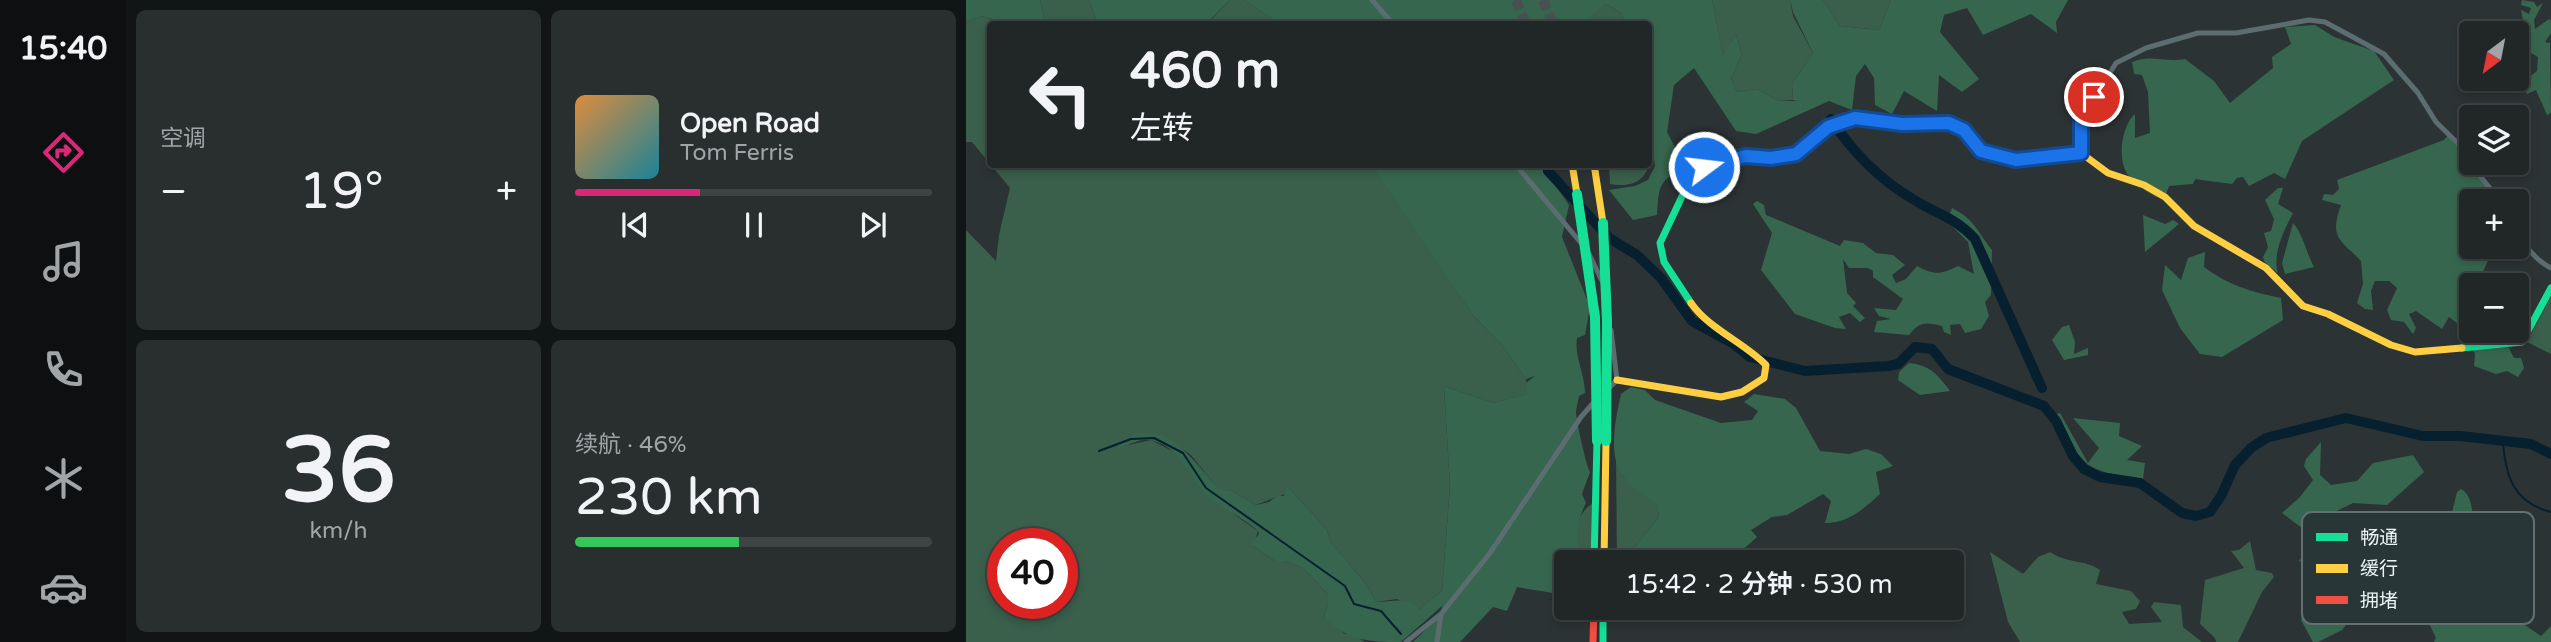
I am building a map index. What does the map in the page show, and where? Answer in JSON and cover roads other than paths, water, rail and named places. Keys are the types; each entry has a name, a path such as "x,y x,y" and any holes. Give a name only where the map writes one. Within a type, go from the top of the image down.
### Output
{"main road":[{"path":"1617,380 1721,397 1757,385 1767,371 1760,358 1699,314 1664,262 1660,243 1686,188 1696,173 1704,167 1746,156 1771,158 1796,154 1832,125 1869,118 1902,124 1949,123 1964,130 1981,151 2016,160 2081,153 2108,173 2144,185 2165,197 2194,226 2266,268 2303,306 2328,314 2407,350 2432,351 2522,342 2551,288"},
{"path":"1573,168 1595,317 1604,550"},
{"path":"1595,168 1603,223 1608,322 1595,550"},
{"path":"1593,642 1596,620"},
{"path":"1598,620 1603,642"}],"street":[{"path":"1372,0 1390,21"},
{"path":"2081,153 2081,118 2116,63 2146,48 2198,33 2236,33 2309,20 2325,22 2384,54 2418,93 2437,122 2459,144"},
{"path":"1406,642 1441,614 1490,553 1586,410 1617,380 1608,301 1597,268 1571,229 1518,168"},
{"path":"2529,249 2551,268"},
{"path":"1437,642 1441,614"}],"waterway":[{"path":"1831,119 1858,155 1880,175 1903,193 1954,221 1975,239 2042,388"},
{"path":"1548,171 1609,238 1637,255 1661,278 1692,321 1734,344 1750,357 1805,371 1888,366 1898,364 1915,347 1932,349 1948,369 2044,406 2056,421 2073,456 2084,469 2100,477 2140,483 2182,513 2196,516 2210,512 2221,496 2235,465 2251,448 2266,438 2346,418 2423,436 2460,436 2531,444 2551,454"},
{"path":"1099,451 1131,439 1154,438 1183,453 1206,488 1345,586 1354,604 1381,611 1401,634"},
{"path":"2503,443 2509,477 2520,495 2538,508 2551,512"}],"tunnel":[{"path":"1516,0 1525,21"},
{"path":"1543,0 1552,21"}]}
